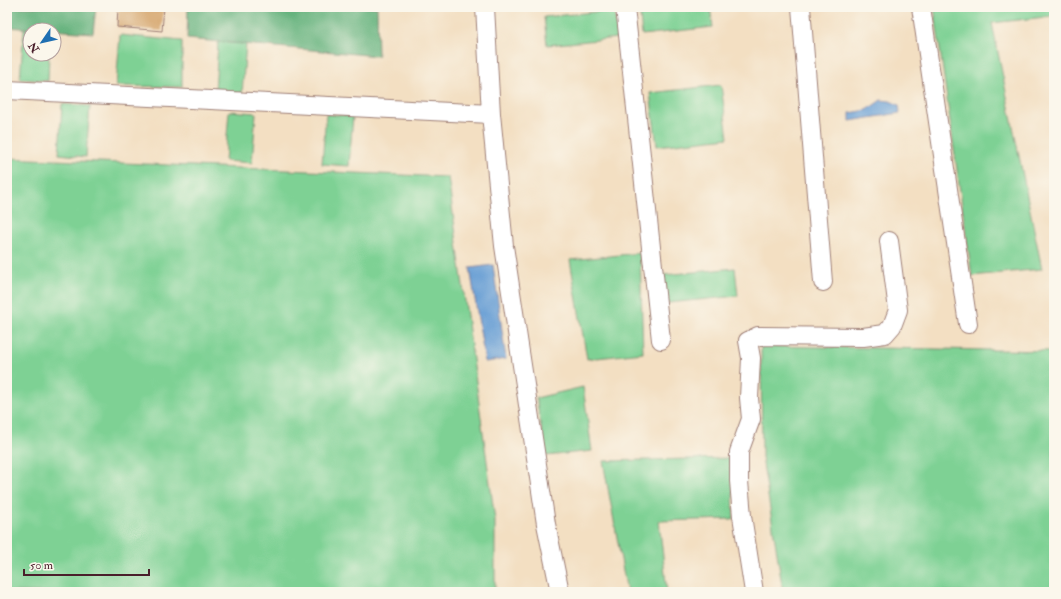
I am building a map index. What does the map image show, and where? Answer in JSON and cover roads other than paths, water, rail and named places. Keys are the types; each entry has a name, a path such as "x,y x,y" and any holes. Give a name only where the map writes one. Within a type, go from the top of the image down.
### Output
{"street":[{"path":"485,7 491,114 504,246 546,524 560,592"},
{"path":"625,7 661,340"},
{"path":"801,7 823,282"},
{"path":"921,7 968,324"},
{"path":"7,90 491,114"},
{"path":"754,592 742,516 739,481 739,452 751,419 749,398 751,358 748,341 758,336 863,337 885,334 892,326 898,310 889,241"}],"water":[{"path":"881,100 890,101 899,105 900,113 850,121 850,113 867,110"},
{"path":"493,265 506,359 485,362 470,268"}]}
